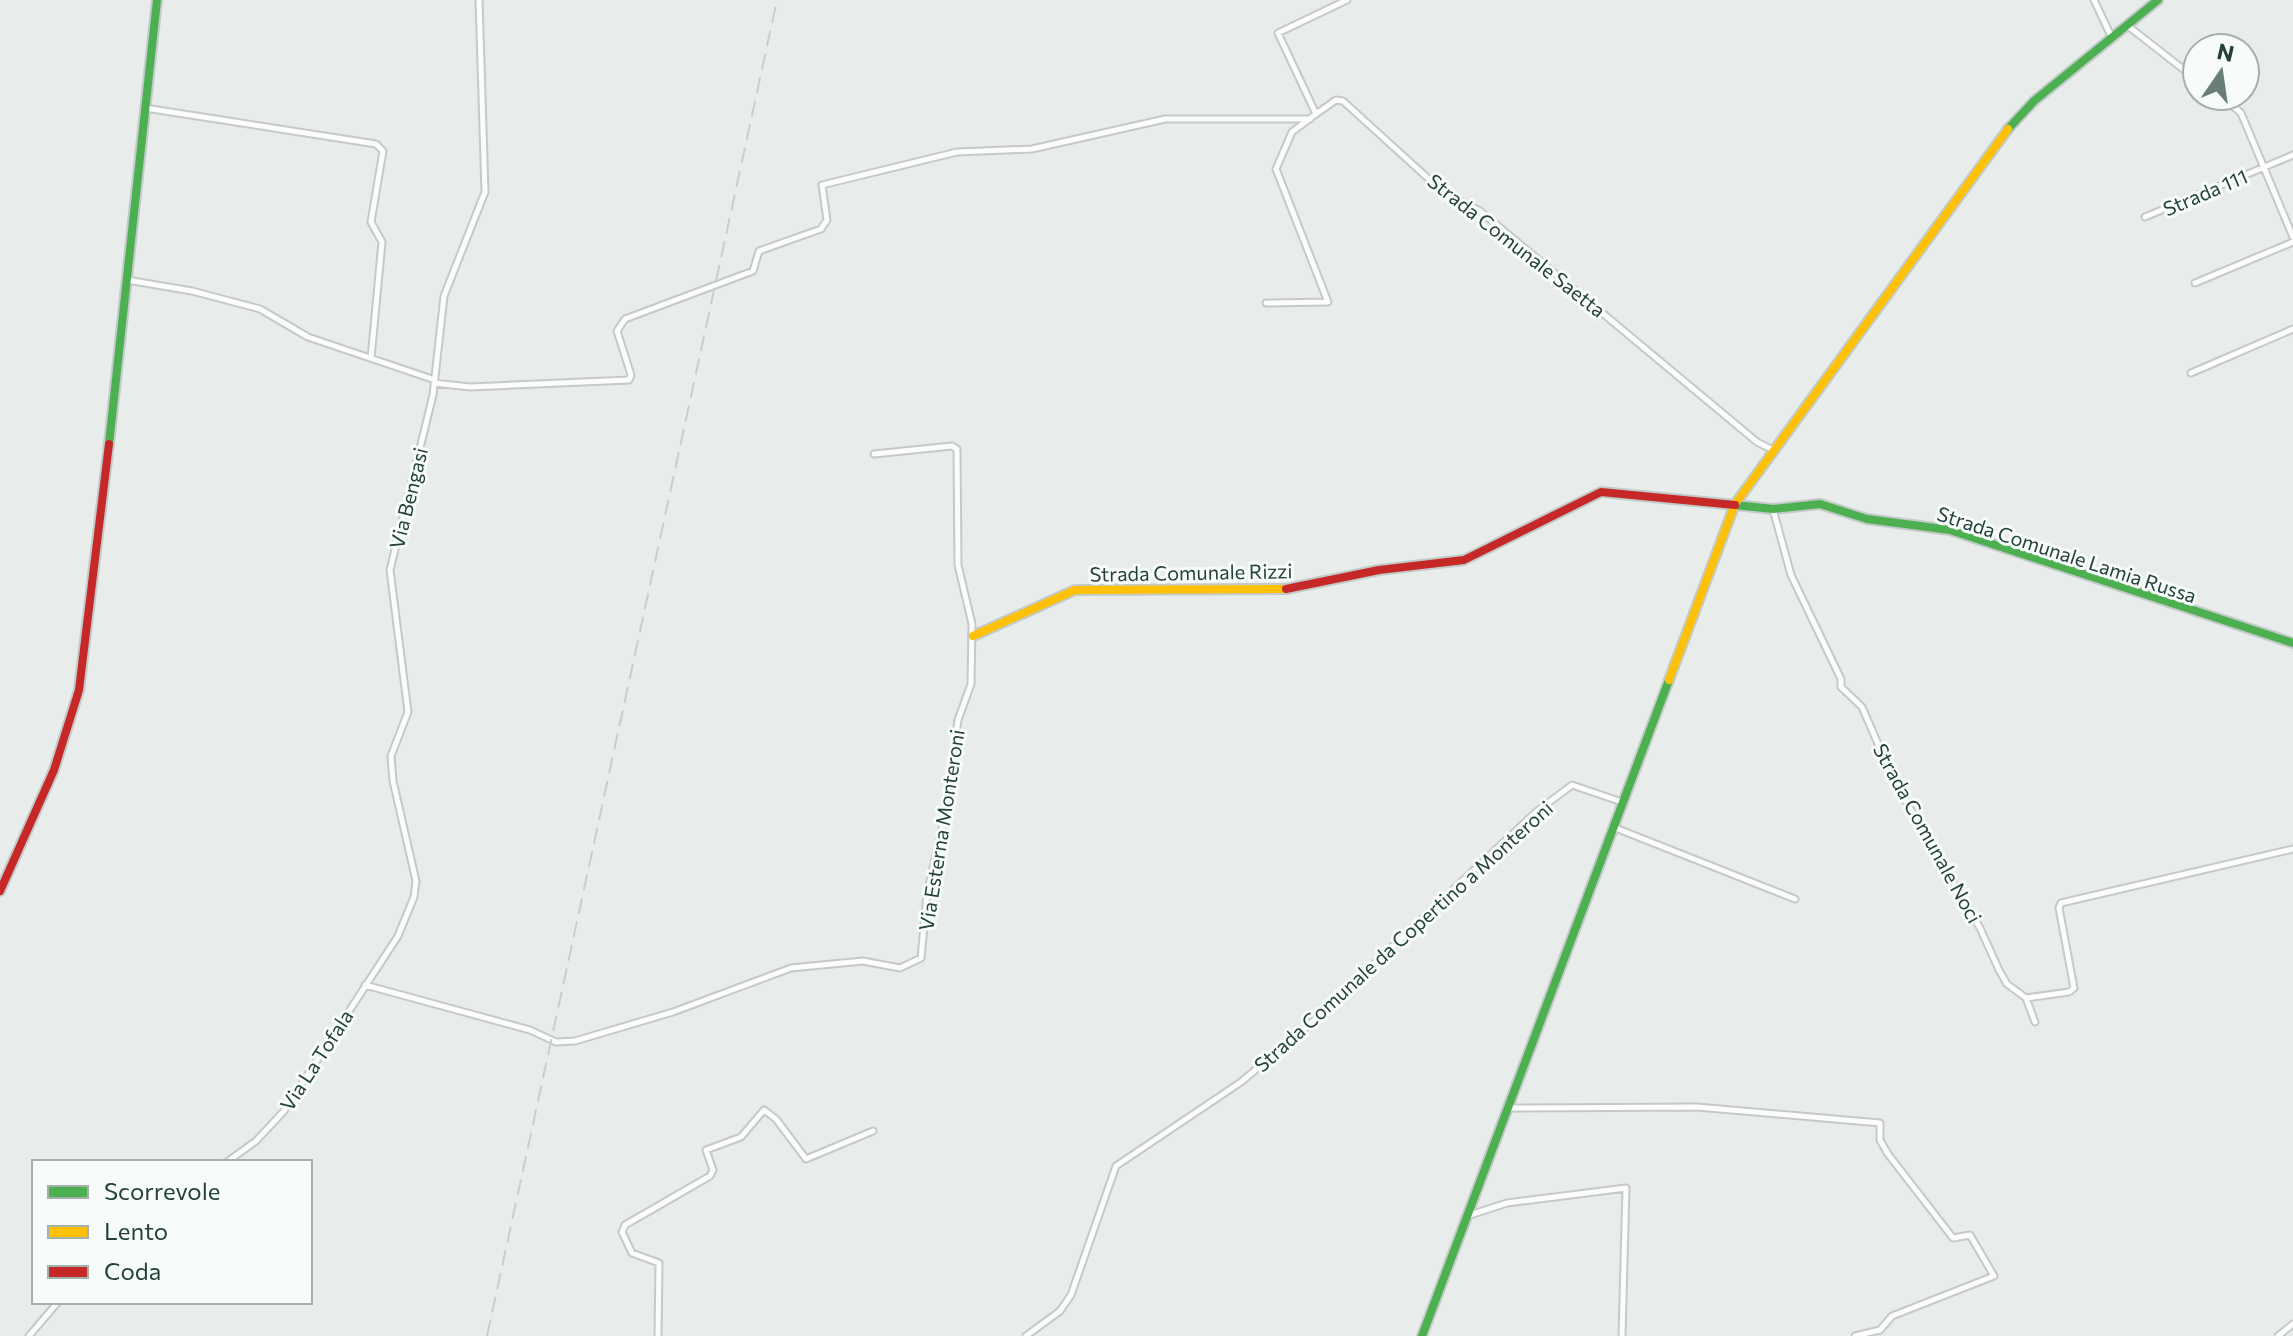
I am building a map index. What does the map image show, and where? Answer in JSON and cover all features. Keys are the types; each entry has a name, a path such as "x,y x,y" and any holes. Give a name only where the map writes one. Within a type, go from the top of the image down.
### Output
{"street":[{"path":"0,891 54,770 79,690 157,0"},
{"name":"Via Bengasi","path":"365,985 398,936 414,897 416,881 391,756 408,712 390,570 435,382 444,296 485,192 479,0"},
{"path":"1266,303 1328,302 1276,169 1292,132 1316,114 1278,33 1347,0"},
{"path":"2094,0 2112,38"},
{"path":"1422,1336 1735,504 2000,137 2034,101 2158,0"},
{"path":"2128,26 2181,67"},
{"name":"Strada Comunale Saetta","path":"1316,114 1336,100 1343,101 1442,191 1480,211 1757,442 1773,450"},
{"path":"145,108 376,144 383,151 371,222 382,242 371,358"},
{"path":"2195,283 2293,240 2240,112"},
{"path":"127,280 192,291 260,309 308,337 435,382 470,387 629,380 631,375 617,331 625,319 753,271 759,251 821,229 827,220 822,185 957,152 1032,149 1165,119 1310,119"},
{"name":"Strada 111","path":"2145,217 2293,155"},
{"path":"2191,373 2293,329"},
{"name":"Via Esterna Monteroni","path":"365,985 530,1030 556,1042 575,1041 673,1012 791,968 863,961 900,968 913,964 924,949 927,894 945,815 958,720 971,684 973,636 958,565 957,449 939,446 874,454"},
{"name":"Strada Comunale Rizzi","path":"973,636 1075,590 1224,587 1277,591 1379,570 1464,560 1601,492 1701,505 1735,504"},
{"name":"Strada Comunale Lamia Russa","path":"1735,504 1773,509 1820,504 1867,519 1950,530 2293,643"},
{"name":"Strada Comunale Noci","path":"1773,509 1791,575 1841,679 1841,687 1862,707 1895,783 1980,928 2007,984 2026,998 2035,1022"},
{"name":"Strada Comunale da Copertino a Monteroni","path":"1026,1336 1060,1311 1071,1295 1116,1166 1241,1082 1310,1024 1536,812 1572,785 1622,802"},
{"path":"1613,827 1795,899"},
{"path":"2026,998 2069,992 2074,988 2059,908 2061,903 2293,849"},
{"name":"Via La Tofala","path":"230,1160 256,1141 284,1111 365,985"},
{"path":"1508,1108 1697,1107 1880,1123 1882,1146 1932,1207 1939,1225 1953,1238 1970,1235 1994,1276 1892,1316 1880,1330 1855,1336"},
{"path":"658,1336 659,1263 632,1253 622,1232 625,1225 710,1176 713,1170 706,1150 741,1137 764,1110 776,1119 806,1159 873,1131"},
{"path":"1467,1216 1507,1203 1626,1188 1622,1336"},
{"path":"29,1336 56,1304"},
{"path":"2278,1336 2293,1324"}],"railway":[{"path":"487,1336 777,0"}],"traffic: fast":[{"path":"109,444 157,0"},
{"path":"2008,129 2034,101 2158,0"},
{"path":"1735,505 1773,509 1820,504 1867,519 1950,530 2293,643"},
{"path":"1422,1336 1669,680"}],"traffic: slow":[{"path":"1669,680 1735,504 2008,129"},
{"path":"973,636 1075,590 1286,589"}],"traffic: jam":[{"path":"0,891 54,770 79,690 109,444"},
{"path":"1286,589 1379,570 1464,560 1601,492 1735,505"}]}
